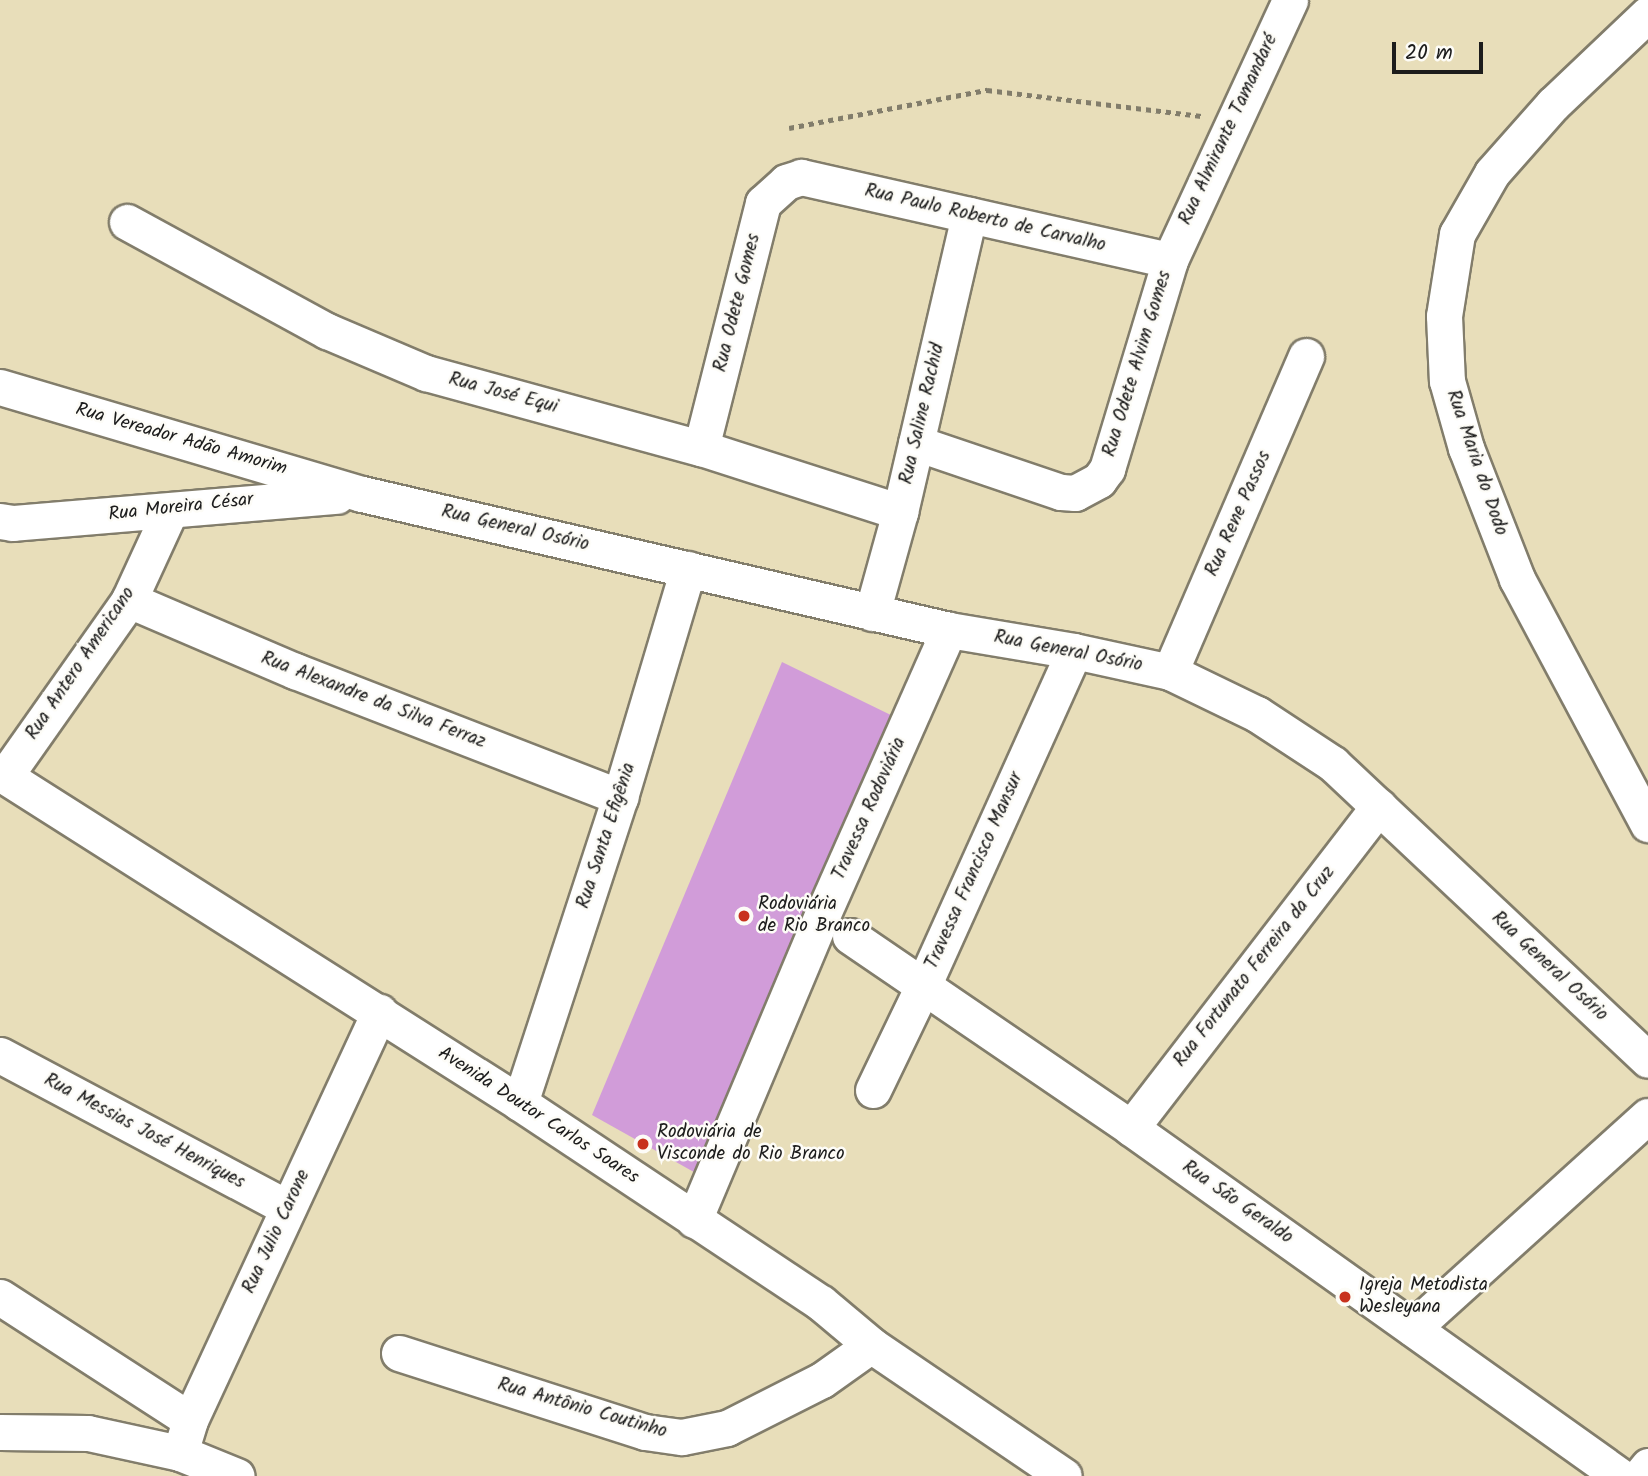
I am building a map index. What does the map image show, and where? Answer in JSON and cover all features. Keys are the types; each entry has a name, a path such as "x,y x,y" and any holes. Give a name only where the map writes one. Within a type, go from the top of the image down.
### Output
{"street":[{"name":"Rua Almirante Tamandaré","path":"1170,260 1290,0"},
{"name":"Rua Maria do Dodo","path":"1648,14 1553,104 1492,173 1457,234 1444,316 1447,381 1466,448 1517,579 1648,824"},
{"name":"Rua Paulo Roberto de Carvalho","path":"802,177 1170,260"},
{"name":"Rua Odete Gomes","path":"701,448 763,203 786,182 802,177"},
{"name":"Rua Saline Rachid","path":"872,613 900,512 969,215"},
{"name":"Rua José Equi","path":"127,222 327,331 426,373 701,448 900,512"},
{"name":"Rua Odete Alvim Gomes","path":"916,443 1061,492 1075,493 1099,480 1107,469 1170,260"},
{"name":"Rua Rene Passos","path":"1170,672 1306,356"},
{"name":"Rua Vereador Adão Amorim","path":"0,387 362,494"},
{"name":"Rua General Osório","path":"362,494 949,630 1074,651 1170,672 1257,715 1333,764 1648,1060"},
{"name":"Rua Moreira César","path":"0,521 13,523 170,511 222,503 362,494"},
{"name":"Rua Antero Americano","path":"3,774 129,600 170,511"},
{"name":"Rua Santa Efigênia","path":"520,1103 620,797 688,569"},
{"name":"Rua Alexandre da Silva Ferraz","path":"129,600 295,671 620,797"},
{"name":"Travessa Rodoviária","path":"694,1220 822,916 949,630"},
{"name":"Travessa Francisco Mansur","path":"873,1090 923,986 1074,651"},
{"name":"Avenida Doutor Carlos Soares","path":"3,774 520,1103 821,1303 871,1345 1063,1476"},
{"name":"Rua Fortunato Ferreira da Cruz","path":"1132,1128 1379,806"},
{"name":"Rua São Geraldo","path":"850,936 1132,1128 1620,1476"},
{"name":"Rua Julio Carone","path":"180,1453 190,1420 379,1012"},
{"name":"Rua Messias José Henriques","path":"0,1055 288,1208"},
{"path":"1413,1328 1648,1116"},
{"path":"0,1297 190,1420"},
{"name":"Rua Antônio Coutinho","path":"399,1353 645,1432 682,1437 727,1428 822,1380 871,1345"},
{"path":"0,1432 88,1433 180,1453 237,1476"},
{"path":"1640,1476 1648,1466"}],"path":[{"path":"789,128 987,90 1235,119"}],"building":[{"name":"Rodoviária de Rio Branco","path":"782,662 897,718 701,1176 592,1115"}],"place":[{"name":"Rodoviária de Rio Branco","path":"744,916"},
{"name":"Rodoviária de Visconde do Rio Branco","path":"643,1144"},
{"name":"Igreja Metodista Wesleyana","path":"1345,1297"}]}
